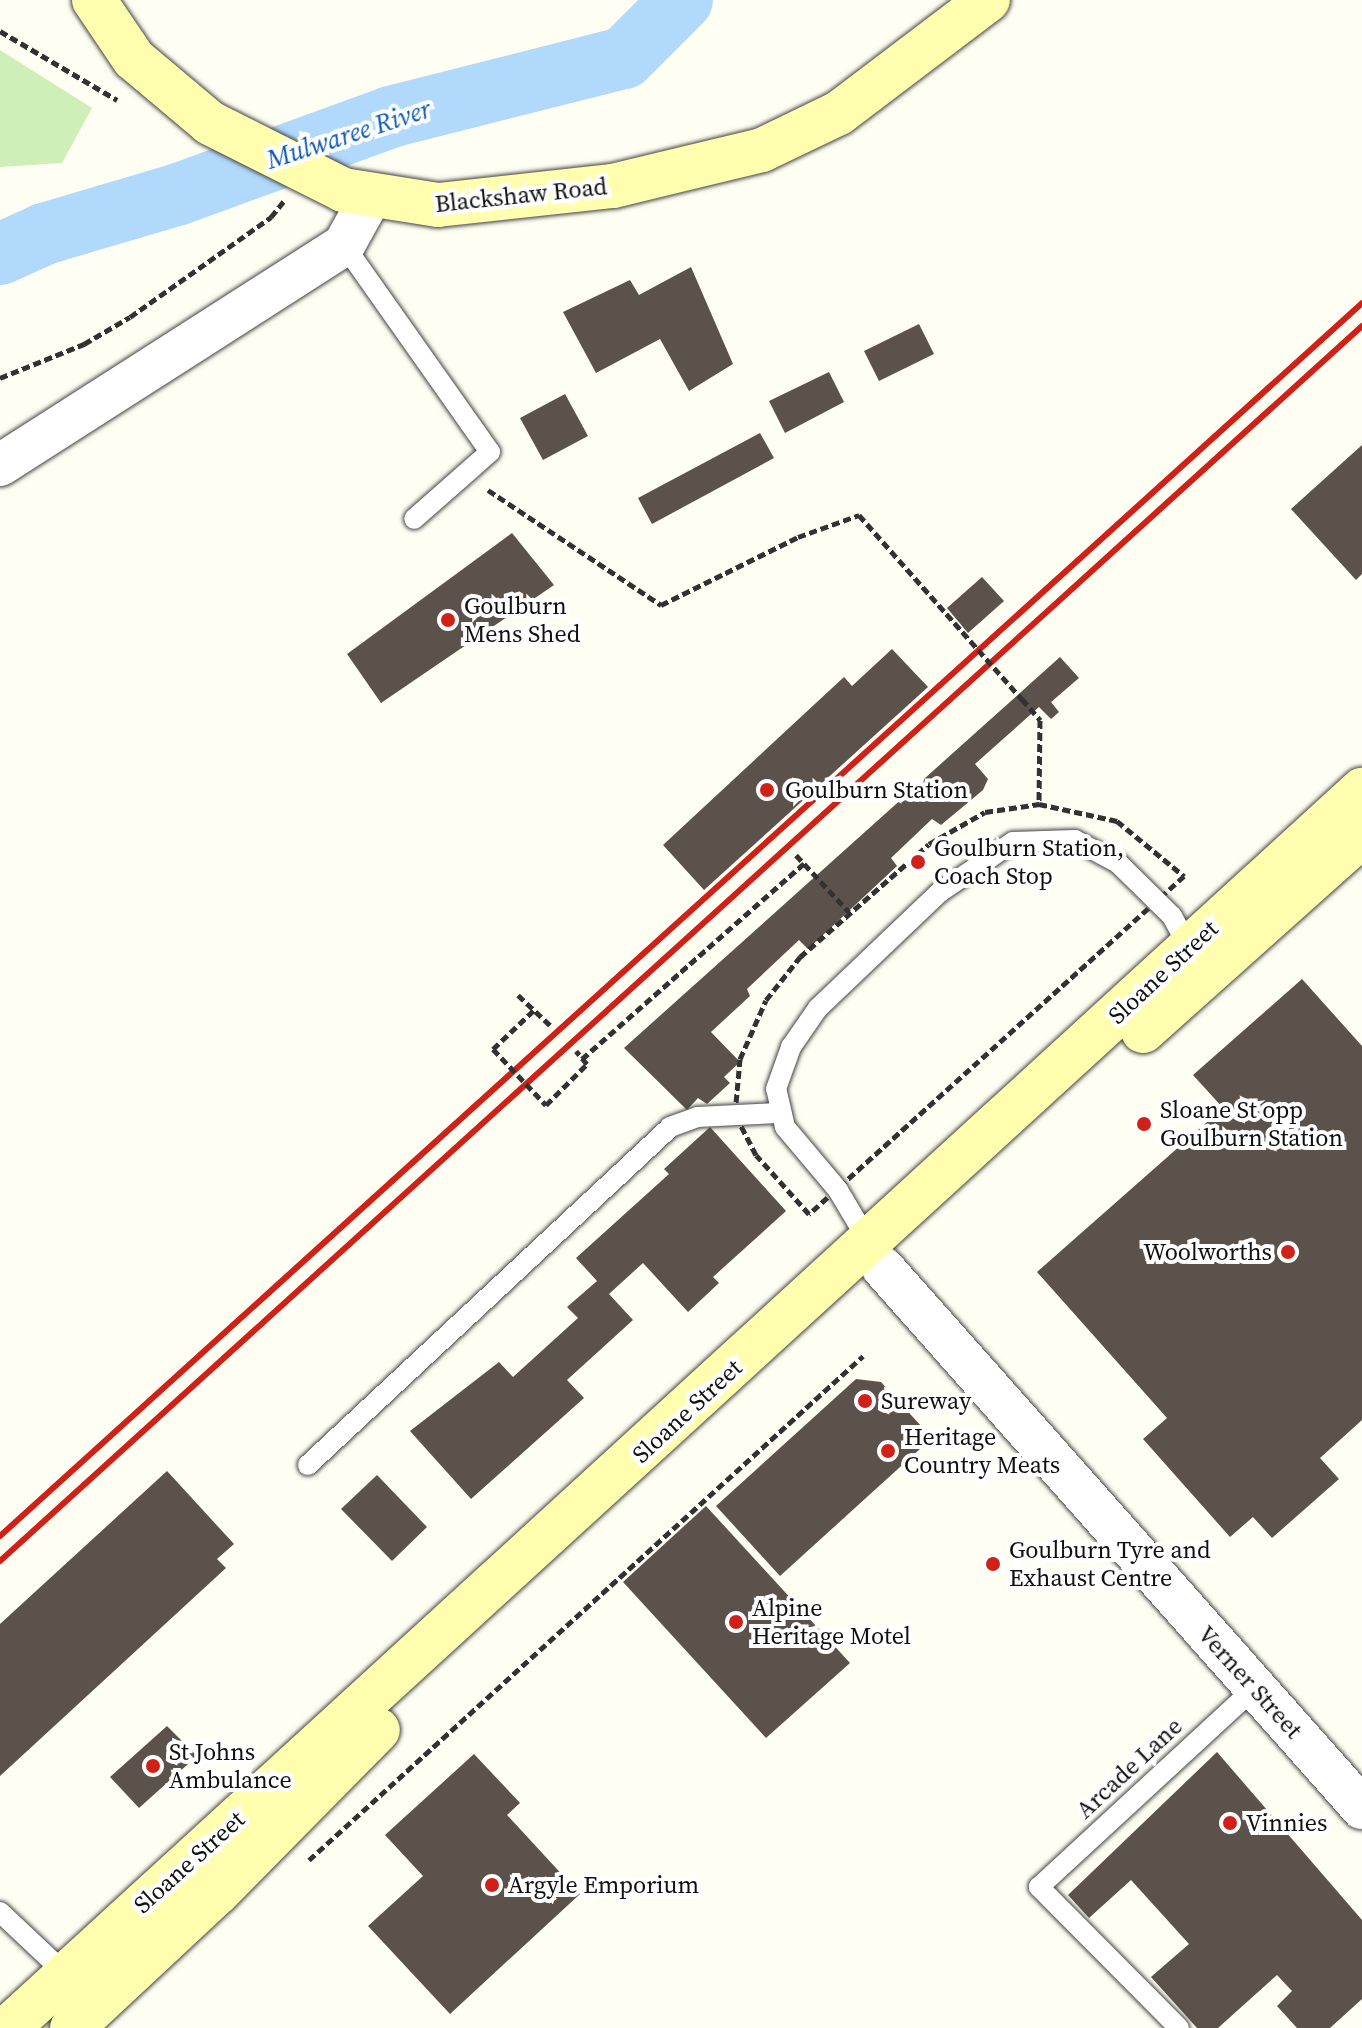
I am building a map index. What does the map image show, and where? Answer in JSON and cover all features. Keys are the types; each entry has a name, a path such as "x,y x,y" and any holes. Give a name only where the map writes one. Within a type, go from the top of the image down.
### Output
{"street":[{"name":"Blackshaw Road","path":"94,0 134,59 210,123 296,186 370,198 474,204 613,186 762,150 839,113 988,0"},
{"path":"0,465 344,245 370,198"},
{"name":"Sloane Street","path":"72,2028 401,1708 876,1255 1173,921 1228,911 1362,790"},
{"name":"Sloane Street","path":"8,2028 56,1970 115,1929 876,1255 1181,996 1362,835"},
{"name":"Verner Street","path":"876,1255 1362,1808"}],"lane":[{"path":"344,245 490,452 414,519"},
{"path":"876,1255 838,1190 778,1113 782,1066 818,1008 991,853 1038,837 1075,840 1118,863 1173,921 1181,996"},
{"path":"308,1465 670,1127 697,1117 778,1113"},
{"name":"Arcade Lane","path":"1179,2028 1039,1887 1255,1688"},
{"path":"0,1912 56,1970 60,2028"}],"path":[{"path":"0,31 123,103"},
{"path":"0,378 84,344 130,317 271,217 296,186"},
{"path":"798,537 859,515 1040,720 1039,804"},
{"path":"796,855 849,912"},
{"path":"582,1059 804,863"},
{"path":"809,1214 1173,921 1184,876"},
{"path":"518,995 551,1026"},
{"path":"534,1010 493,1049 546,1105 587,1064 576,1051"},
{"path":"301,1867 863,1356"}],"green space":[{"path":"0,50 92,108 62,163 0,167"}],"building":[{"path":"691,267 733,364 689,391 660,339 596,373 563,312 630,280 639,295"},
{"path":"919,324 934,354 879,381 864,351"},
{"path":"829,372 844,402 785,433 769,401"},
{"path":"565,394 588,436 543,460 520,418"},
{"path":"760,433 774,458 652,524 638,498"},
{"path":"1362,445 1362,574 1356,580 1291,509"},
{"name":"Goulburn Mens Shed","path":"512,533 554,585 381,703 347,654"},
{"path":"982,577 1004,601 968,633 947,608"},
{"path":"892,649 928,687 704,890 663,845 844,677 852,686"},
{"path":"1060,657 1079,678 1051,702 1059,712 1051,719 1039,707 975,764 988,779 983,790 941,825 932,819 891,858 897,866 808,949 799,940 747,989 750,996 711,1032 740,1062 724,1077 730,1083 707,1104 698,1098 687,1110 624,1048"},
{"path":"1302,979 1362,1046 1362,1420 1320,1458 1339,1479 1272,1538 1253,1517 1230,1537 1143,1439 1167,1418 1037,1272 1223,1108 1193,1075"},
{"path":"710,1127 786,1211 713,1277 719,1283 688,1312 643,1263 609,1294 633,1320 567,1380 584,1398 471,1499 410,1431 499,1362 513,1377 578,1318 567,1307 597,1281 576,1258 669,1174 664,1169"},
{"path":"856,1379 881,1382 932,1438 780,1576 716,1506"},
{"path":"167,1471 234,1544 217,1559 226,1568 0,1776 0,1624"},
{"path":"377,1475 427,1527 392,1561 341,1509"},
{"name":"Alpine Heritage Motel","path":"706,1506 850,1663 766,1738 623,1582"},
{"name":"St Johns Ambulance","path":"167,1726 197,1756 139,1808 110,1777"},
{"path":"1217,1752 1362,1920 1362,1999 1330,2028 1297,2028 1277,2006 1292,1991 1277,1975 1218,2028 1197,2028 1151,1977 1189,1944 1131,1880 1089,1918 1068,1895"},
{"name":"Argyle Emporium","path":"474,1754 520,1803 507,1815 580,1894 450,2014 368,1926 423,1876 385,1835"}],"waterway":[{"name":"Mulwaree River","path":"0,254 44,234 179,194 390,117 624,58 682,0"}],"railway":[{"path":"0,1536 1362,303"},
{"path":"0,1561 1362,326"}],"place":[{"name":"Goulburn Mens Shed","path":"448,620"},
{"name":"Goulburn Station","path":"767,790"},
{"name":"Goulburn Station, Coach Stop","path":"918,862"},
{"name":"Sloane St opp Goulburn Station","path":"1144,1124"},
{"name":"Woolworths","path":"1288,1252"},
{"name":"Sureway","path":"865,1401"},
{"name":"Heritage Country Meats","path":"888,1451"},
{"name":"Goulburn Tyre and Exhaust Centre","path":"993,1564"},
{"name":"Alpine Heritage Motel","path":"736,1622"},
{"name":"St Johns Ambulance","path":"153,1766"},
{"name":"Vinnies","path":"1230,1823"},
{"name":"Argyle Emporium","path":"492,1885"}]}
